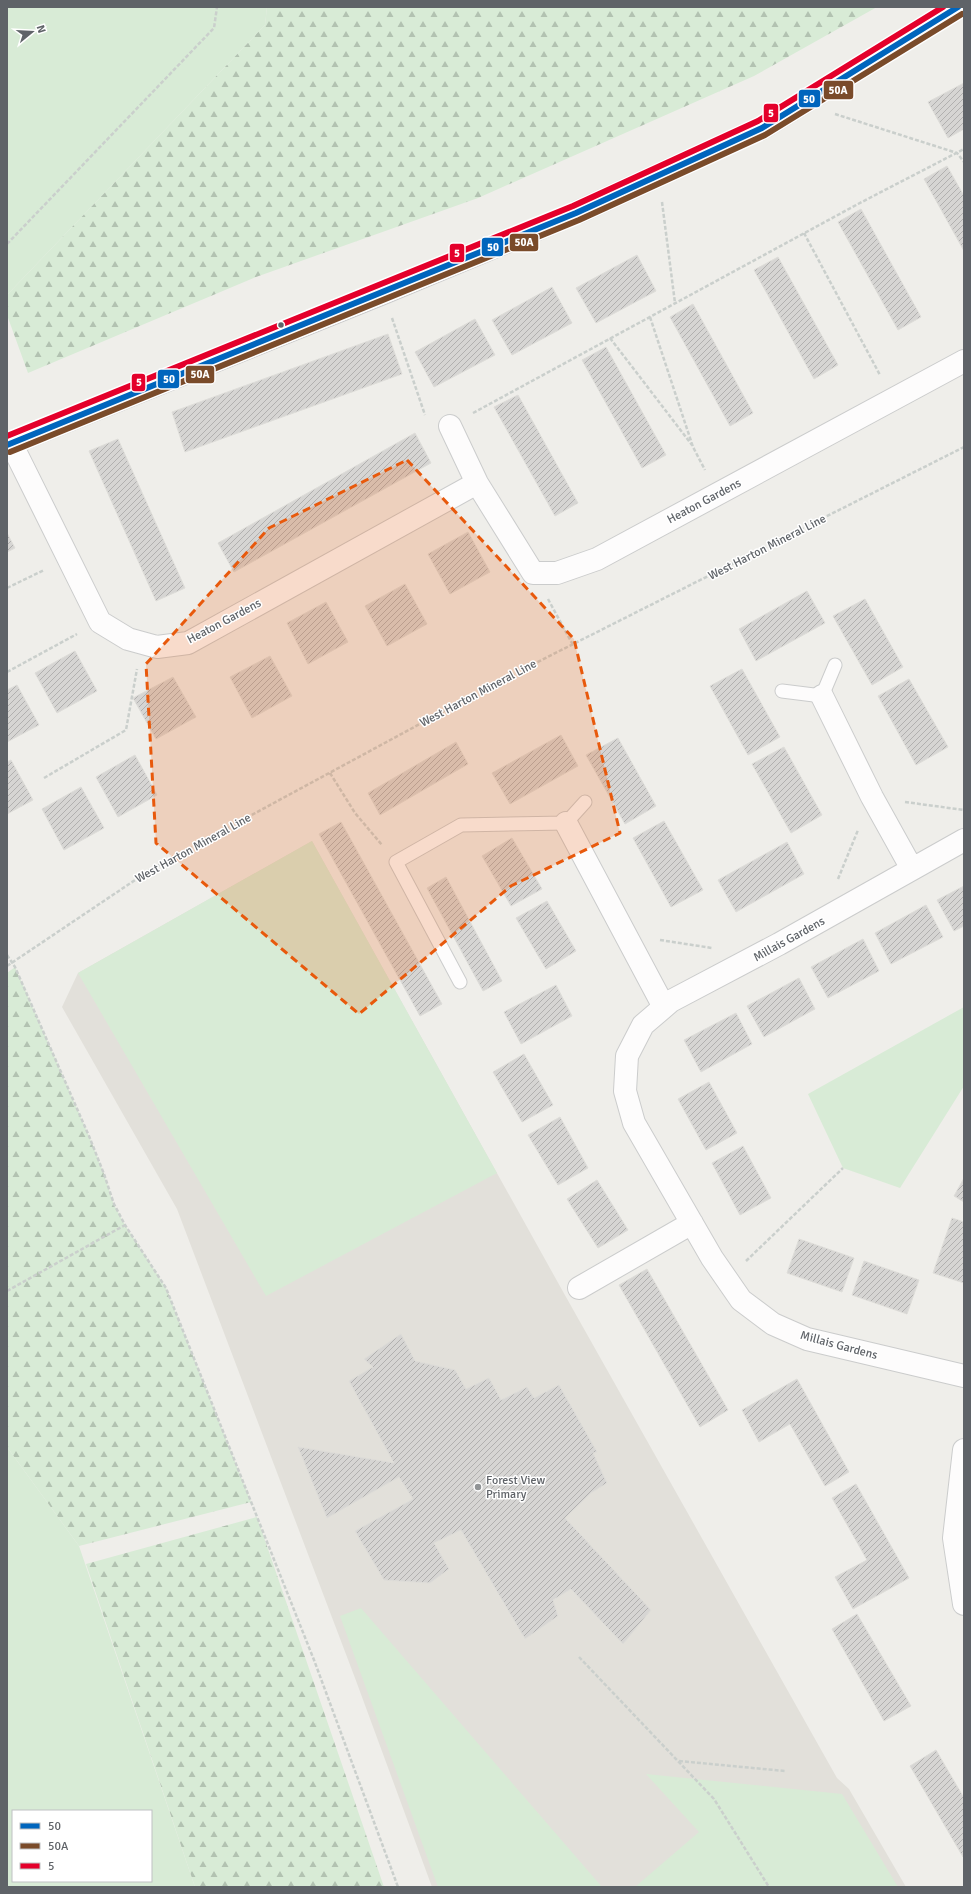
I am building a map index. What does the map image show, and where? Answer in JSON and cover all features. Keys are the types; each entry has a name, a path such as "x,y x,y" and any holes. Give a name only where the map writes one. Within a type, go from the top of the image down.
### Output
{"street":[{"path":"100,622 9,444 383,293 576,213 762,128 958,7"},
{"name":"Heaton Gardens","path":"533,573 557,573 597,559 964,361"},
{"path":"450,426 477,483 533,573"},
{"name":"Heaton Gardens","path":"100,622 128,639 157,647 188,643 477,483"},
{"path":"822,696 872,797 912,869"},
{"path":"566,823 664,1007"},
{"name":"Millais Gardens","path":"964,840 779,944 671,1001 643,1025 627,1056 625,1091 634,1123 692,1223 726,1279 741,1300 773,1324 808,1339 964,1376"},
{"path":"579,1288 692,1223"},
{"path":"964,1450 954,1538 964,1604"}],"lane":[{"path":"782,691 822,696 835,665"},
{"path":"460,982 396,862 462,825 566,823 585,802"}],"path":[{"path":"7,244 214,28 217,7"},
{"path":"801,104 958,153 964,162"},
{"path":"383,293 432,433 450,426 804,233 964,149"},
{"path":"658,175 675,303"},
{"path":"804,233 893,399"},
{"path":"650,317 693,447 717,494"},
{"path":"610,338 693,447"},
{"name":"West Harton Mineral Line","path":"7,966 150,870 330,772 490,686 964,447"},
{"path":"7,588 68,558"},
{"path":"533,573 573,644"},
{"path":"7,672 100,622"},
{"path":"44,778 126,730 141,643"},
{"path":"330,772 355,813 396,862"},
{"path":"625,935 715,948"},
{"path":"7,955 12,962 89,1136 114,1204 125,1225 166,1288 314,1660 398,1887"},
{"path":"726,1279 843,1168"},
{"path":"7,1291 125,1225"},
{"path":"579,1657 714,1799 769,1887"},
{"path":"678,1761 785,1770"}],"highlighted area":[{"path":"407,460 574,639 620,833 511,886 359,1014 156,843 146,664 269,528"}],"shaded area":[{"name":"Forest View Primary","path":"312,841 566,1297 837,1778 849,1789 906,1887 432,1887 355,1678 177,1209 62,1007 78,973"}],"green space":[{"path":"7,7 267,7 265,25 7,295"},
{"path":"267,7 877,7 754,76 478,198 256,277 28,373 7,315 7,295 265,25"},
{"path":"312,841 497,1173 266,1296 78,973"},
{"path":"15,967 89,1136 114,1205 125,1225 166,1288 251,1502 79,1546 7,1447 7,973"},
{"path":"964,1007 964,1086 900,1188 843,1168 808,1094"},
{"path":"7,1447 79,1546 195,1887 7,1887"},
{"path":"257,1517 384,1887 195,1887 86,1564"},
{"path":"361,1608 602,1887 438,1887 340,1616"},
{"path":"646,1774 842,1794 898,1887 635,1887 699,1832"}],"building":[{"path":"964,83 964,129 948,138 928,102"},
{"path":"947,166 964,196 964,251 924,179"},
{"path":"861,209 921,317 898,330 838,222"},
{"path":"637,255 656,291 596,323 576,288"},
{"path":"778,257 838,365 814,379 754,270"},
{"path":"552,287 572,323 512,355 492,320"},
{"path":"693,304 753,413 730,426 670,317"},
{"path":"475,319 495,355 434,387 415,352"},
{"path":"388,334 402,374 185,452 172,412"},
{"path":"606,347 666,455 642,468 582,360"},
{"path":"518,395 578,503 555,516 494,407"},
{"path":"415,433 431,463 234,572 218,543"},
{"path":"118,439 185,588 156,601 89,451"},
{"path":"468,532 490,572 450,594 428,554"},
{"path":"7,533 15,548 7,552"},
{"path":"405,584 427,624 387,646 365,606"},
{"path":"807,591 825,623 756,661 739,629"},
{"path":"865,599 903,667 872,685 833,616"},
{"path":"326,602 348,642 308,664 287,623"},
{"path":"75,651 97,691 57,713 35,673"},
{"path":"270,656 292,696 252,718 230,677"},
{"path":"742,669 780,737 748,755 710,686"},
{"path":"173,677 196,717 156,739 133,698"},
{"path":"909,679 948,747 916,765 878,696"},
{"path":"17,685 39,725 7,742 7,690"},
{"path":"561,735 578,766 510,804 492,773"},
{"path":"618,738 656,806 625,824 586,755"},
{"path":"456,742 468,764 380,815 368,793"},
{"path":"784,747 822,815 791,833 752,764"},
{"path":"135,755 157,795 118,817 96,777"},
{"path":"11,760 33,800 7,814 7,762"},
{"path":"81,787 104,828 64,850 42,809"},
{"path":"664,821 703,890 671,907 633,838"},
{"path":"341,822 442,1004 420,1016 319,834"},
{"path":"512,838 542,889 511,906 482,856"},
{"path":"787,842 804,874 736,912 718,880"},
{"path":"446,877 502,981 483,991 427,888"},
{"path":"964,886 964,926 954,931 937,900"},
{"path":"547,901 576,951 546,969 516,918"},
{"path":"926,905 943,937 891,964 875,933"},
{"path":"863,939 879,971 828,998 811,967"},
{"path":"799,978 815,1009 764,1037 747,1006"},
{"path":"556,985 572,1016 521,1044 504,1012"},
{"path":"736,1013 752,1044 701,1072 684,1040"},
{"path":"524,1054 553,1105 522,1122 493,1072"},
{"path":"709,1082 737,1133 706,1150 678,1099"},
{"path":"560,1117 588,1168 558,1185 528,1135"},
{"path":"743,1146 771,1198 740,1215 712,1163"},
{"path":"964,1178 964,1202 954,1196"},
{"path":"597,1180 628,1230 598,1248 567,1199"},
{"path":"952,1218 964,1222 964,1283 933,1273"},
{"path":"799,1239 854,1258 842,1292 787,1273"},
{"path":"864,1261 919,1280 907,1314 852,1295"},
{"path":"647,1269 728,1410 700,1427 619,1285"},
{"path":"401,1334 415,1361 455,1370 466,1389 489,1378 501,1400 527,1387 534,1398 559,1385 597,1452 593,1453 607,1483 591,1493 565,1518 651,1610 623,1644 571,1589 553,1600 558,1616 525,1639 461,1530 434,1543 449,1569 430,1583 384,1580 355,1531 413,1499 399,1477 327,1518 298,1447 394,1463 349,1381 373,1367 364,1359"},
{"path":"797,1379 849,1472 825,1486 790,1424 759,1442 742,1410"},
{"path":"856,1484 909,1578 853,1609 835,1577 867,1560 832,1498"},
{"path":"857,1614 911,1706 884,1721 832,1629"},
{"path":"936,1750 964,1798 963,1857 910,1766"}],"transit line":[{"name":"5","path":"7,436 573,206 758,121 943,7"},
{"name":"50","path":"7,445 576,213 762,128 958,7"},
{"name":"50A","path":"10,452 579,220 765,135 962,14"}],"place":[{"name":"Forest View Primary","path":"478,1487"}]}
